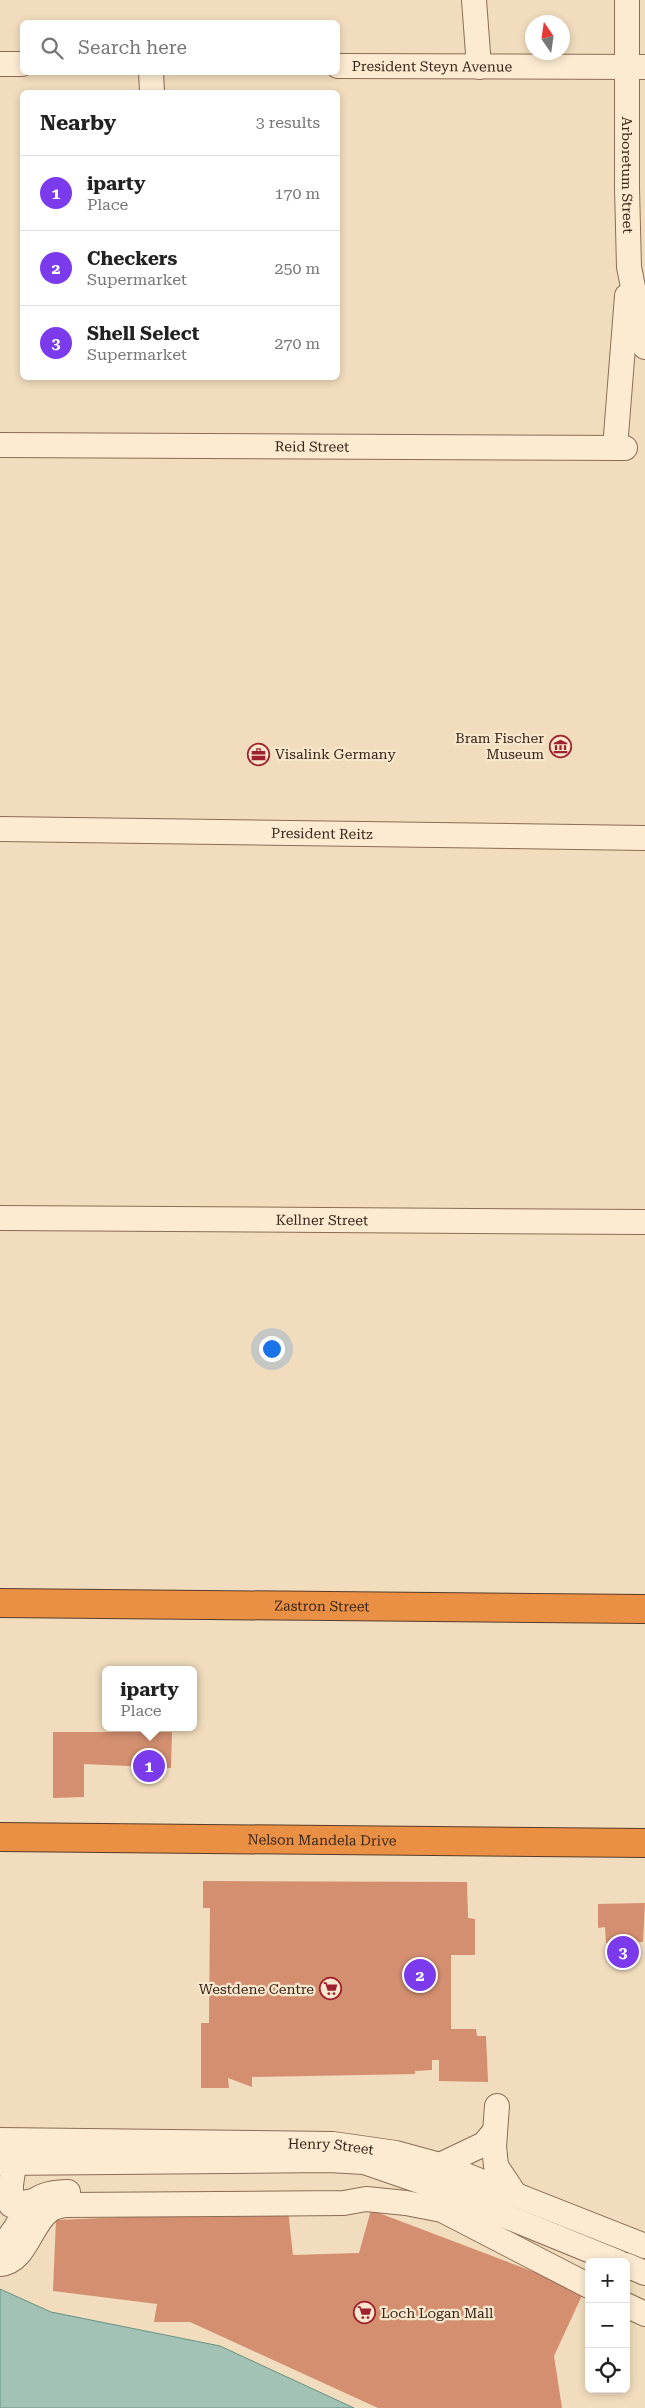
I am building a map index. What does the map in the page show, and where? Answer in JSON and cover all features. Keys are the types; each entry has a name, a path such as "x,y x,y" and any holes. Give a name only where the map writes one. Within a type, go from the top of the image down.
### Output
{"highway":[{"name":"Zastron Street","path":"0,1603 645,1609"},
{"name":"Nelson Mandela Drive","path":"0,1837 645,1844"}],"street":[{"path":"474,0 479,67"},
{"name":"Arboretum Street","path":"627,0 636,67 629,267 645,347"},
{"path":"0,64 20,64"},
{"name":"President Steyn Avenue","path":"340,66 636,67"},
{"path":"152,75 152,90"},
{"name":"Reid Street","path":"0,445 620,448 629,267"},
{"name":"President Reitz","path":"0,829 645,838"},
{"name":"Kellner Street","path":"0,1218 645,1222"},
{"path":"497,2106 494,2146 496,2166 514,2193"},
{"path":"440,2166 484,2144 495,2131"},
{"name":"Henry Street","path":"0,2140 333,2144 388,2151 440,2166 514,2193 645,2246"},
{"name":"Henry Street","path":"7,2164 329,2160 364,2162 446,2190 608,2258"},
{"path":"7,2164 11,2185 11,2205 33,2201 51,2192 333,2191 351,2192 366,2199"},
{"path":"0,2264 8,2264 14,2259 33,2229 49,2210 65,2205 344,2203 366,2199 406,2203 442,2210 585,2284"},
{"path":"7,2234 33,2201"},
{"path":"630,2267 645,2273"},
{"path":"630,2307 645,2314"}],"shaded area":[{"path":"0,2289 51,2312 220,2346 354,2408 0,2408"}],"building":[{"path":"53,1732 172,1732 171,1768 84,1764 84,1797 53,1798"},
{"name":"Westdene Centre","path":"203,1881 467,1882 468,1918 475,1919 475,1955 451,1955 451,2029 476,2029 477,2036 486,2036 488,2082 439,2081 439,2060 432,2060 432,2070 415,2071 415,2074 252,2077 252,2087 228,2078 229,2088 201,2088 201,2023 209,2023 210,1908 203,1908"},
{"path":"645,1903 643,1942 606,1943 605,1927 598,1928 598,1904"},
{"name":"Loch Logan Mall","path":"288,2210 293,2255 359,2253 371,2210 584,2291 554,2356 562,2408 378,2408 190,2322 154,2322 157,2304 53,2291 56,2220"}],"place":[{"name":"Bram Fischer Museum","path":"560,746"},
{"name":"Visalink Germany","path":"259,754"},
{"name":"iparty","path":"149,1766"},
{"name":"Shell Select","path":"623,1952"},
{"name":"Checkers","path":"420,1975"},
{"name":"Westdene Centre","path":"330,1989"},
{"name":"Loch Logan Mall","path":"365,2313"}]}
